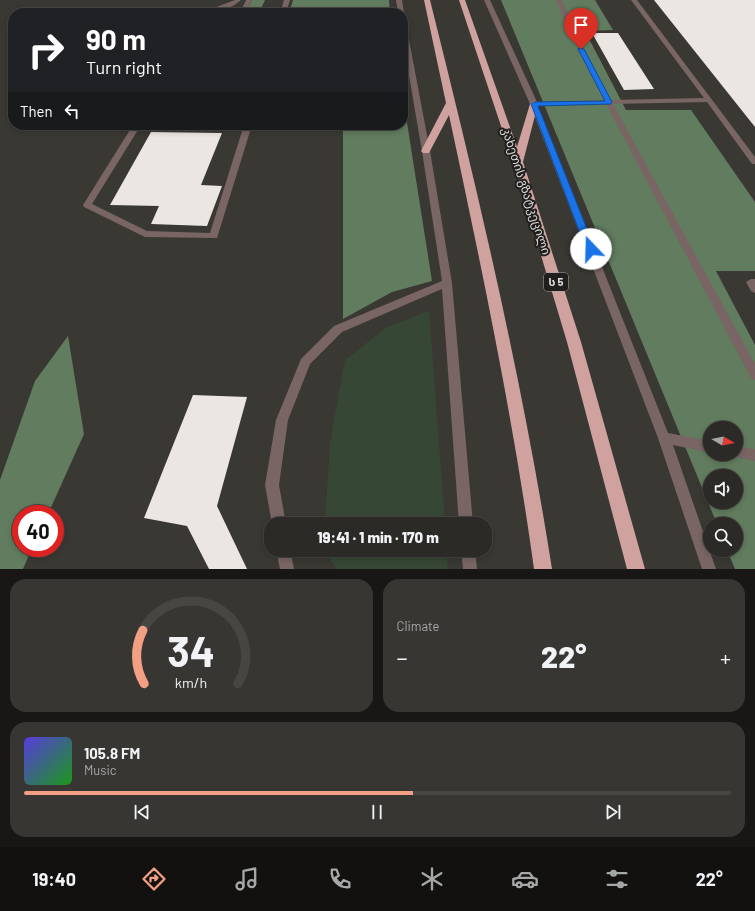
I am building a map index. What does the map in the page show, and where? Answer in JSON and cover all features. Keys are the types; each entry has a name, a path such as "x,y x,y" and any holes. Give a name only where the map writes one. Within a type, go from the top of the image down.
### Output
{"highway":[{"path":"426,0 490,280 529,475 543,569"},
{"name":"კახეთის გზატკეცილი","path":"462,0 518,162 574,342 636,569"},
{"path":"426,151 450,104"},
{"path":"518,162 534,104"}],"street":[{"path":"221,8 238,0"},
{"path":"487,0 534,104 664,438 709,569"},
{"path":"559,0 576,39 755,375"},
{"path":"634,0 755,162"},
{"path":"408,52 426,151 447,283 465,517"},
{"path":"534,104 708,100"},
{"path":"134,130 87,205 145,234 214,236 246,130"},
{"path":"755,282 751,282 755,289"},
{"path":"278,517 272,485 282,420 305,362 338,329 447,283"},
{"path":"664,438 703,446"},
{"path":"743,453 755,455"},
{"path":"284,557 287,569"},
{"path":"469,557 470,569"}],"green space":[{"path":"252,0 265,0 261,8 248,8"},
{"path":"293,0 389,0 390,8 291,8"},
{"path":"501,0 595,0 613,30 585,31 626,110 691,110 755,202 755,271 716,271 755,345 755,569 735,569 730,557 743,557 743,517 714,517 711,509 743,509 743,469 703,469 703,490"},
{"path":"408,129 432,281 392,292 343,319 343,130 408,130"},
{"path":"429,311 444,517 325,517 330,443 345,360 387,327"},
{"path":"68,336 84,434 52,505 12,505 12,557 28,557 23,569 0,569 0,480 35,381"},
{"path":"328,557 447,557 448,569 337,569"}],"building":[{"path":"654,0 755,0 755,127"},
{"path":"592,33 618,33 654,89 624,90"},
{"path":"151,132 222,133 201,185 222,186 207,226 151,224 159,206 110,205"},
{"path":"193,395 247,397 217,506 247,569 209,569 187,526 144,518"}],"route":[{"path":"581,49 609,102 534,104 591,249"}]}
